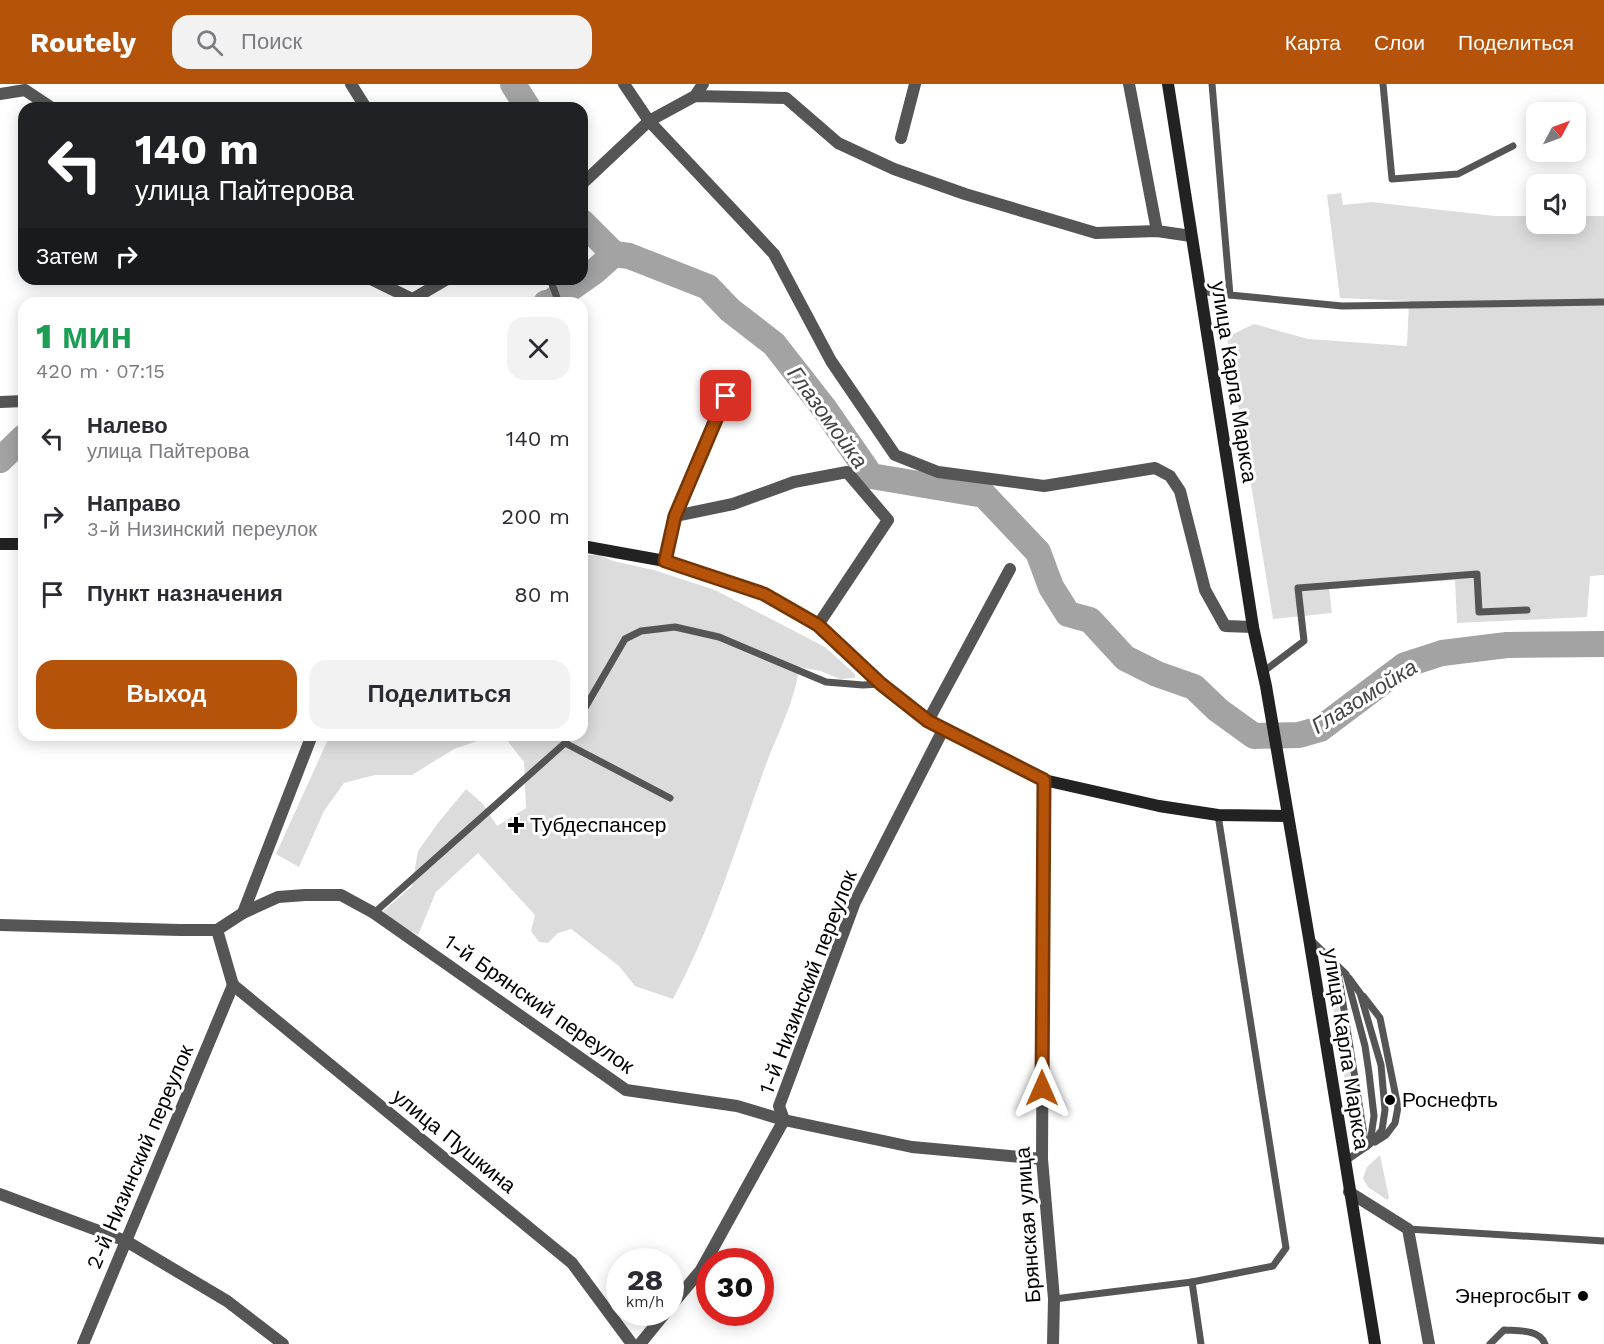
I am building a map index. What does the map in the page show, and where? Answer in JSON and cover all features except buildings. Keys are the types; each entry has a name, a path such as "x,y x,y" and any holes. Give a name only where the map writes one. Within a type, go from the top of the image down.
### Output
{"main road":[{"name":"улица Карла Маркса","path":"1168,84 1253,627 1266,686 1309,938 1375,1344"},
{"path":"0,544 18,544"},
{"path":"588,547 665,561 764,594 818,625 881,684 928,721 1044,780 1159,806 1218,815 1287,816"}],"street":[{"path":"351,84 362,102"},
{"path":"624,84 649,121 774,254 831,361 896,455 938,472 1044,486 1155,468 1170,476 1180,491 1205,590 1225,626 1253,627"},
{"path":"588,177 649,121 695,96 703,84"},
{"path":"901,138 915,84"},
{"path":"1129,84 1157,231"},
{"path":"0,94 25,90 42,102"},
{"path":"695,96 786,98 838,143 894,169 965,194 1096,233 1157,231 1191,236"},
{"path":"381,285 402,297"},
{"path":"416,297 437,285"},
{"path":"665,561 675,516 735,376"},
{"path":"0,402 18,401"},
{"path":"675,516 733,504 794,482 847,472 888,520 818,625"},
{"path":"928,721 1010,569"},
{"name":"1-й Низинский переулок","path":"684,1290 701,1270 784,1120 779,1106 855,902 944,728"},
{"path":"243,913 310,741"},
{"name":"Брянская улица","path":"1044,780 1042,1159 1054,1299 1053,1344"},
{"name":"1-й Брянский переулок","path":"217,930 243,913 278,897 341,896 374,913 626,1090 737,1106 784,1120 912,1147 1042,1159"},
{"path":"0,925 217,930 233,985"},
{"name":"2-й Низинский переулок","path":"83,1344 233,985"},
{"name":"улица Пушкина","path":"233,985 572,1263 632,1344"},
{"path":"1349,1192 1408,1229 1429,1344"},
{"path":"0,1194 126,1241 227,1300 283,1344"},
{"path":"640,1344 655,1326"}],"lane":[{"path":"1212,84 1230,295"},
{"path":"1383,84 1392,179 1458,174 1513,146"},
{"path":"1200,291 1342,306 1604,302"},
{"path":"1263,672 1304,642 1298,588 1477,574 1479,612 1527,610"},
{"path":"588,703 625,639 641,631 675,627 719,637 826,682 881,684"},
{"path":"374,913 565,743 670,798"},
{"path":"1054,1299 1192,1282 1273,1266 1286,1248 1218,815"},
{"path":"1309,938 1346,974 1380,1018 1398,1107 1395,1123 1386,1135 1344,1162"},
{"path":"1337,966 1368,1146"},
{"path":"1346,974 1365,1046 1374,1116 1368,1146"},
{"path":"1360,993 1381,1065 1385,1110 1382,1130 1368,1146"},
{"path":"1408,1229 1604,1241"},
{"path":"1192,1282 1202,1344"},
{"path":"1490,1344 1504,1330 1536,1334 1543,1338 1545,1344"}],"shaded area":[{"path":"1341,193 1343,205 1371,202 1495,216 1526,216 1526,234 1586,234 1586,216 1604,216 1604,575 1590,576 1587,617 1457,623 1455,580 1329,589 1332,613 1273,619 1227,337 1254,324 1308,339 1407,346 1409,301 1340,298 1327,195"},
{"name":"Тубдеспансер","path":"588,555 599,555 613,561 654,570 715,590 825,647 855,674 855,678 840,679 821,671 799,667 794,694 723,886 700,944 673,999 635,986 619,966 571,929 558,933 548,943 539,942 531,931 535,915 478,853 436,892 418,935 380,914 412,886 418,851 466,789 483,804 497,826 526,808 524,762 508,741 588,741"},
{"path":"327,741 477,741 454,749 412,775 375,775 344,783 324,811 299,867 276,854"},
{"path":"1331,985 1336,988 1357,1117 1354,1122 1351,1119"},
{"path":"1380,1155 1389,1198 1387,1200 1368,1187 1363,1178 1367,1167"}],"waterway":[{"path":"513,84 524,102"},
{"path":"588,228 614,254"},
{"name":"Глазомойка","path":"588,276 614,254 629,256 708,287 730,310 774,344 824,408 871,476 984,495 1038,552 1051,587 1068,614 1090,620 1125,658 1157,674 1194,687 1218,710 1254,736 1299,735 1320,729 1405,665 1442,653 1507,645 1604,644"},
{"name":"Глазомойка","path":"558,297 575,285"},
{"name":"Глазомойка","path":"0,460 18,443"}],"place":[{"name":"Тубдеспансер","path":"516,825"},
{"name":"Роснефть","path":"1390,1100"},
{"name":"Энергосбыт","path":"1583,1296"}],"route":[{"path":"726,396 675,516 665,561 764,594 818,625 881,684 928,721 1044,780 1042,1088"}]}
